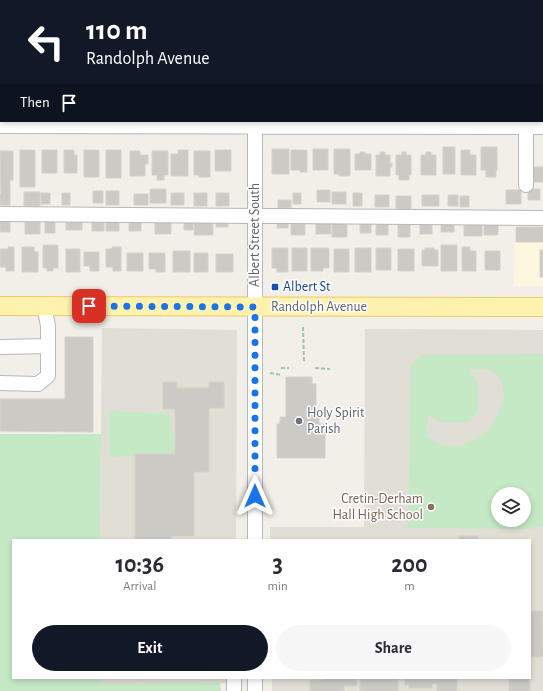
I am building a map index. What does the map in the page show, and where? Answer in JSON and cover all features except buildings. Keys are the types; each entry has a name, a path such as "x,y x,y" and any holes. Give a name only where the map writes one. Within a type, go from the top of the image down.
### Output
{"main road":[{"name":"Randolph Avenue","path":"0,306 543,307"}],"street":[{"name":"Albert Street South","path":"255,124 255,539"},
{"path":"526,185 527,124"},
{"path":"0,126 527,124 543,127"},
{"path":"0,214 543,218"},
{"path":"0,383 38,384 48,376 48,326 44,306"},
{"path":"0,347 48,346"},
{"path":"234,679 234,691"},
{"path":"255,679 255,691"}],"path":[{"path":"303,327 304,361"},
{"path":"281,368 289,368"},
{"path":"315,368 330,368"},
{"path":"270,373 281,375"}],"shaded area":[{"path":"515,221 543,221 543,286 514,286"},
{"path":"102,328 237,330 236,539 100,539"},
{"name":"Cretin-Derham Hall High School","path":"365,329 543,330 543,691 272,691 272,679 531,679 531,539 270,539 270,527 364,527"},
{"path":"100,679 237,679 237,683 100,684"}],"green space":[{"path":"543,354 543,526 531,529 408,528 411,365 421,355","holes":["468,369 491,370 502,381 504,397 498,416 488,430 477,439 460,446 442,445 427,437 428,414 440,422 469,422 477,412 478,382"]},
{"path":"109,411 170,414 175,454 109,457"},
{"path":"0,434 101,434 100,539 12,539 12,679 100,679 100,684 220,683 221,691 0,691"}],"place":[{"name":"Albert St","path":"275,287"},
{"name":"Holy Spirit Parish","path":"299,421"},
{"name":"Cretin-Derham Hall High School","path":"431,507"}],"route":[{"path":"89,306 255,307 255,496"}]}
